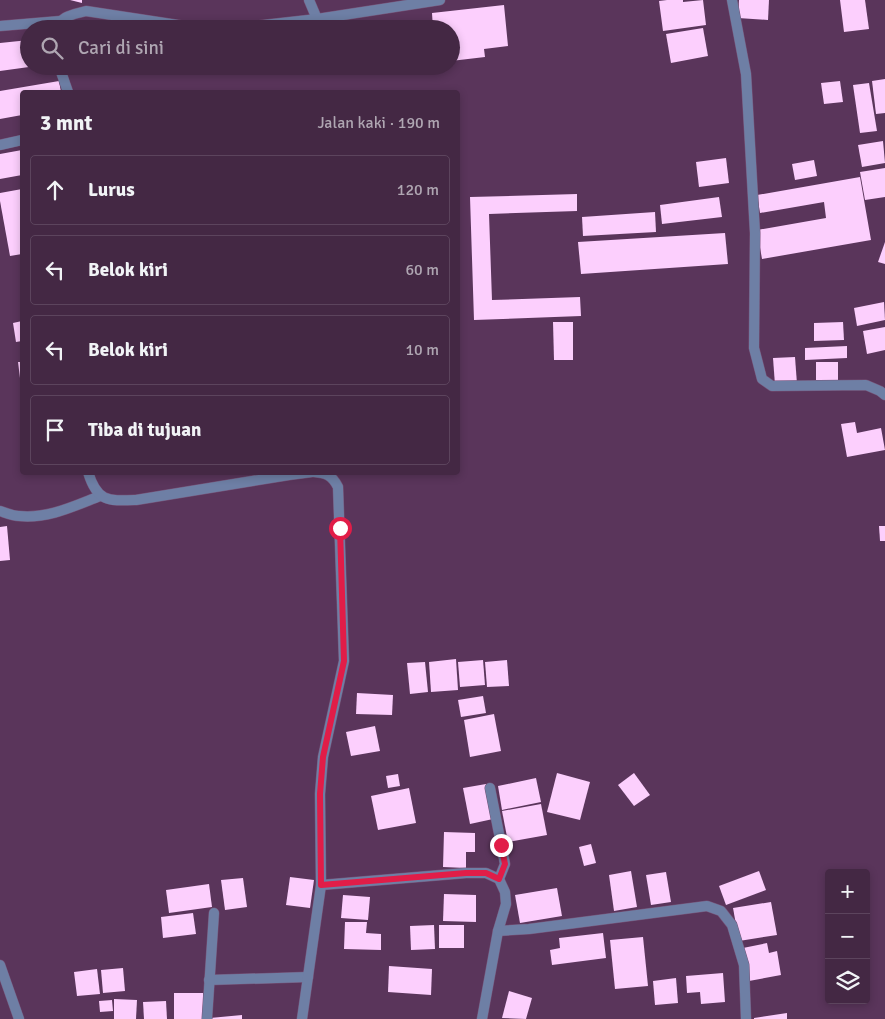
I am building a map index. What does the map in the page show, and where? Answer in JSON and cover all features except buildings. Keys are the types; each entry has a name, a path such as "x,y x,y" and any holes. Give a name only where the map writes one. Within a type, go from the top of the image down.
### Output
{"street":[{"path":"309,0 318,19"},
{"path":"309,20 440,0"},
{"path":"732,0 746,74 755,233 754,348 762,379 772,386 866,385 885,395"},
{"path":"64,20 69,16 86,11 145,20"},
{"path":"0,26 20,26"},
{"path":"61,75 67,90"},
{"path":"0,145 20,140"},
{"path":"89,475 92,484 100,496 112,501 136,500 289,475"},
{"path":"302,1019 321,885 320,794 323,757 344,661 338,487 334,478 329,475"},
{"path":"0,511 19,516 58,513 100,496"},
{"path":"490,788 505,864 499,879"},
{"path":"321,885 466,873 486,873 499,879 505,892 506,904 498,931 482,1019"},
{"path":"498,931 529,929 707,906 721,911 732,925 744,965 746,1019"},
{"path":"207,1019 214,914"},
{"path":"0,965 19,1019"},
{"path":"209,980 308,977"}],"route":[{"path":"340,528 344,661 323,757 320,794 321,885 466,873 486,873 499,879 504,871 505,864 501,845"}]}
